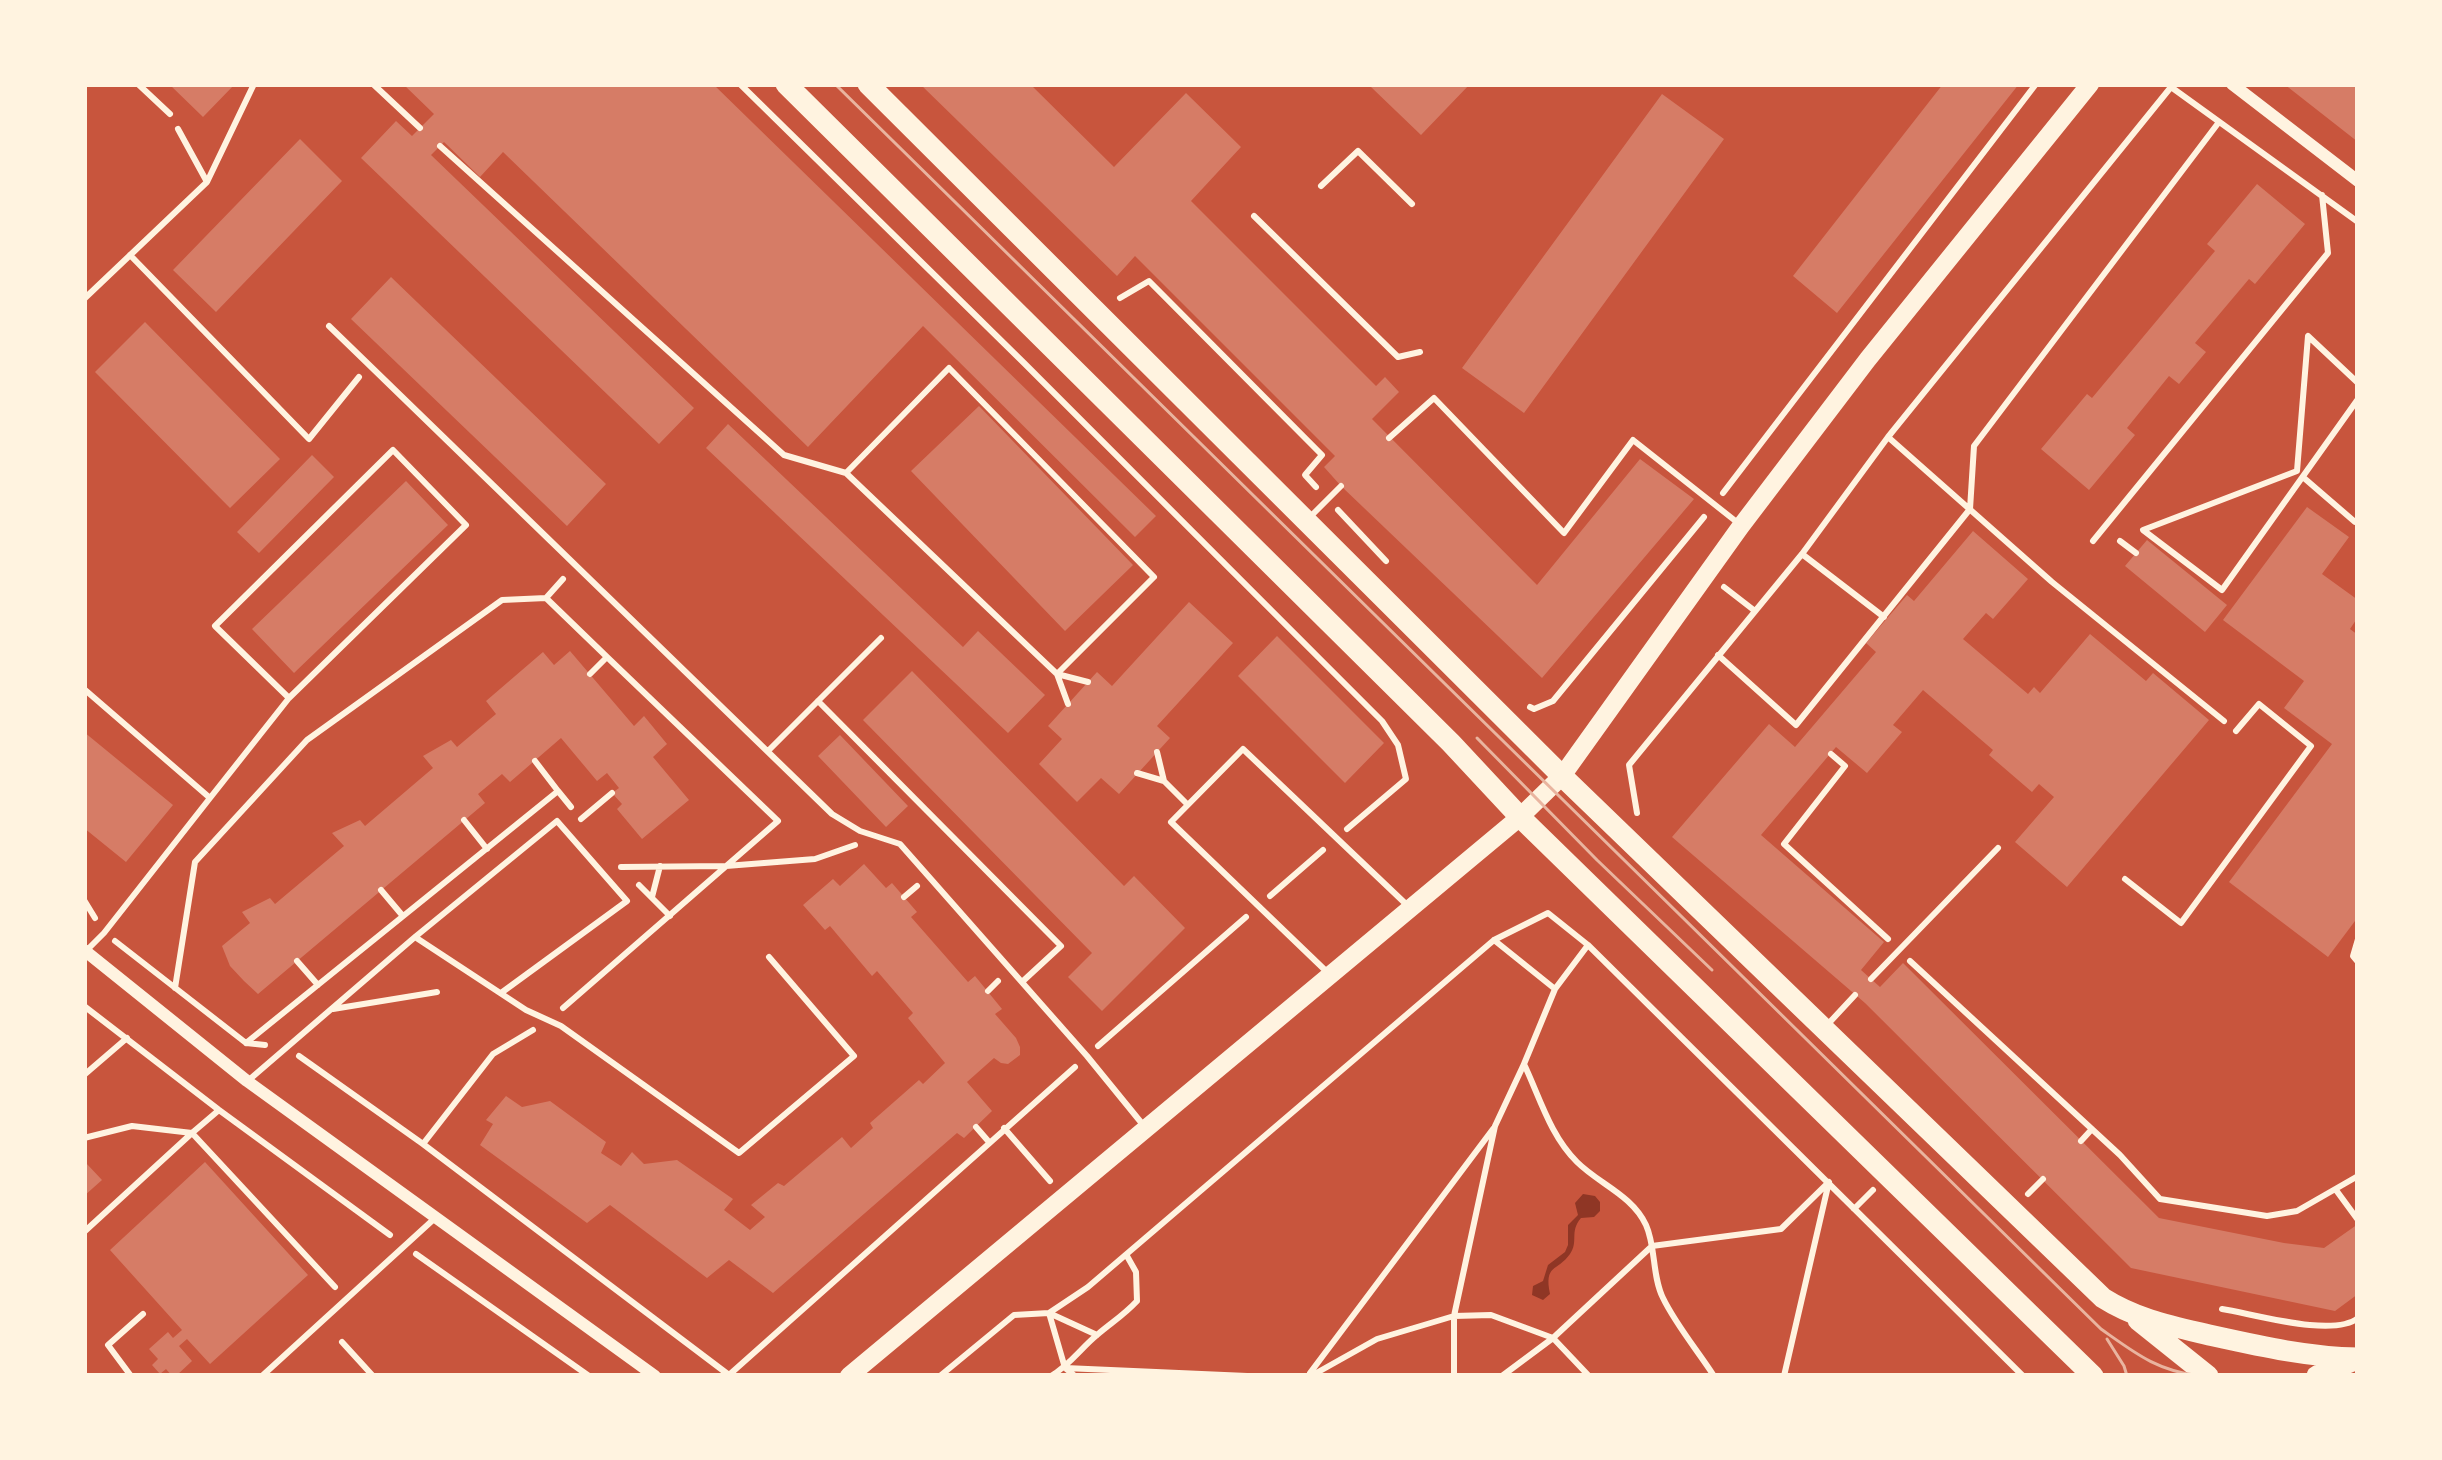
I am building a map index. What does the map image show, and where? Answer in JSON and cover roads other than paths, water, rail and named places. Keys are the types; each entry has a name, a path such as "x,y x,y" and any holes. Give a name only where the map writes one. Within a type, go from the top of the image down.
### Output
{"main road":[{"path":"786,84 1437,729 1520,817 2093,1376"},
{"path":"868,84 1562,776 1823,1029 2103,1298 2208,1376"},
{"path":"849,1376 1520,817 1562,776 1706,573 1868,359 2090,84"},
{"path":"2131,1315 2276,1351 2358,1358"},
{"path":"2317,1376 2358,1358"}],"street":[{"path":"2232,84 2358,181"},
{"path":"84,952 247,1082 655,1376"}],"lane":[{"path":"138,84 170,114"},
{"path":"373,84 421,128"},
{"path":"440,146 784,455 846,473 1057,674 1068,704"},
{"path":"1321,186 1358,151 1412,204"},
{"path":"1254,216 1398,357 1420,352"},
{"path":"329,326 832,814 860,831 900,844 1145,1127"},
{"path":"846,473 950,368 1154,577 1057,674"},
{"path":"1389,438 1434,398 1564,533 1633,440 1741,526"},
{"path":"84,952 104,933 289,698 466,525 393,450 215,626 289,698"},
{"path":"1306,520 1341,486"},
{"path":"2120,541 2136,553"},
{"path":"768,751 881,638"},
{"path":"1057,674 1088,682"},
{"path":"84,689 211,798"},
{"path":"818,701 1061,946 1021,982"},
{"path":"2126,879 2181,923 2311,746 2259,704 2236,730"},
{"path":"1330,975 1171,822 1243,749 1410,908"},
{"path":"1156,752 1164,781"},
{"path":"1137,773 1164,781 1188,805"},
{"path":"247,1082 557,821 627,901 501,994"},
{"path":"1871,979 1998,848"},
{"path":"415,937 501,994 561,1026 739,1153 854,1056 769,957"},
{"path":"2358,939 2353,956 2358,962"},
{"path":"329,1010 437,992"},
{"path":"1823,1029 1855,994"},
{"path":"262,1376 437,1217"},
{"path":"131,1376 108,1345 143,1314"},
{"path":"342,1342 373,1376"}],"tram line":[{"path":"835,84 2101,1329 2159,1365 2200,1376"},
{"path":"1477,738 1712,970"},
{"path":"2107,1339 2127,1376"}]}
